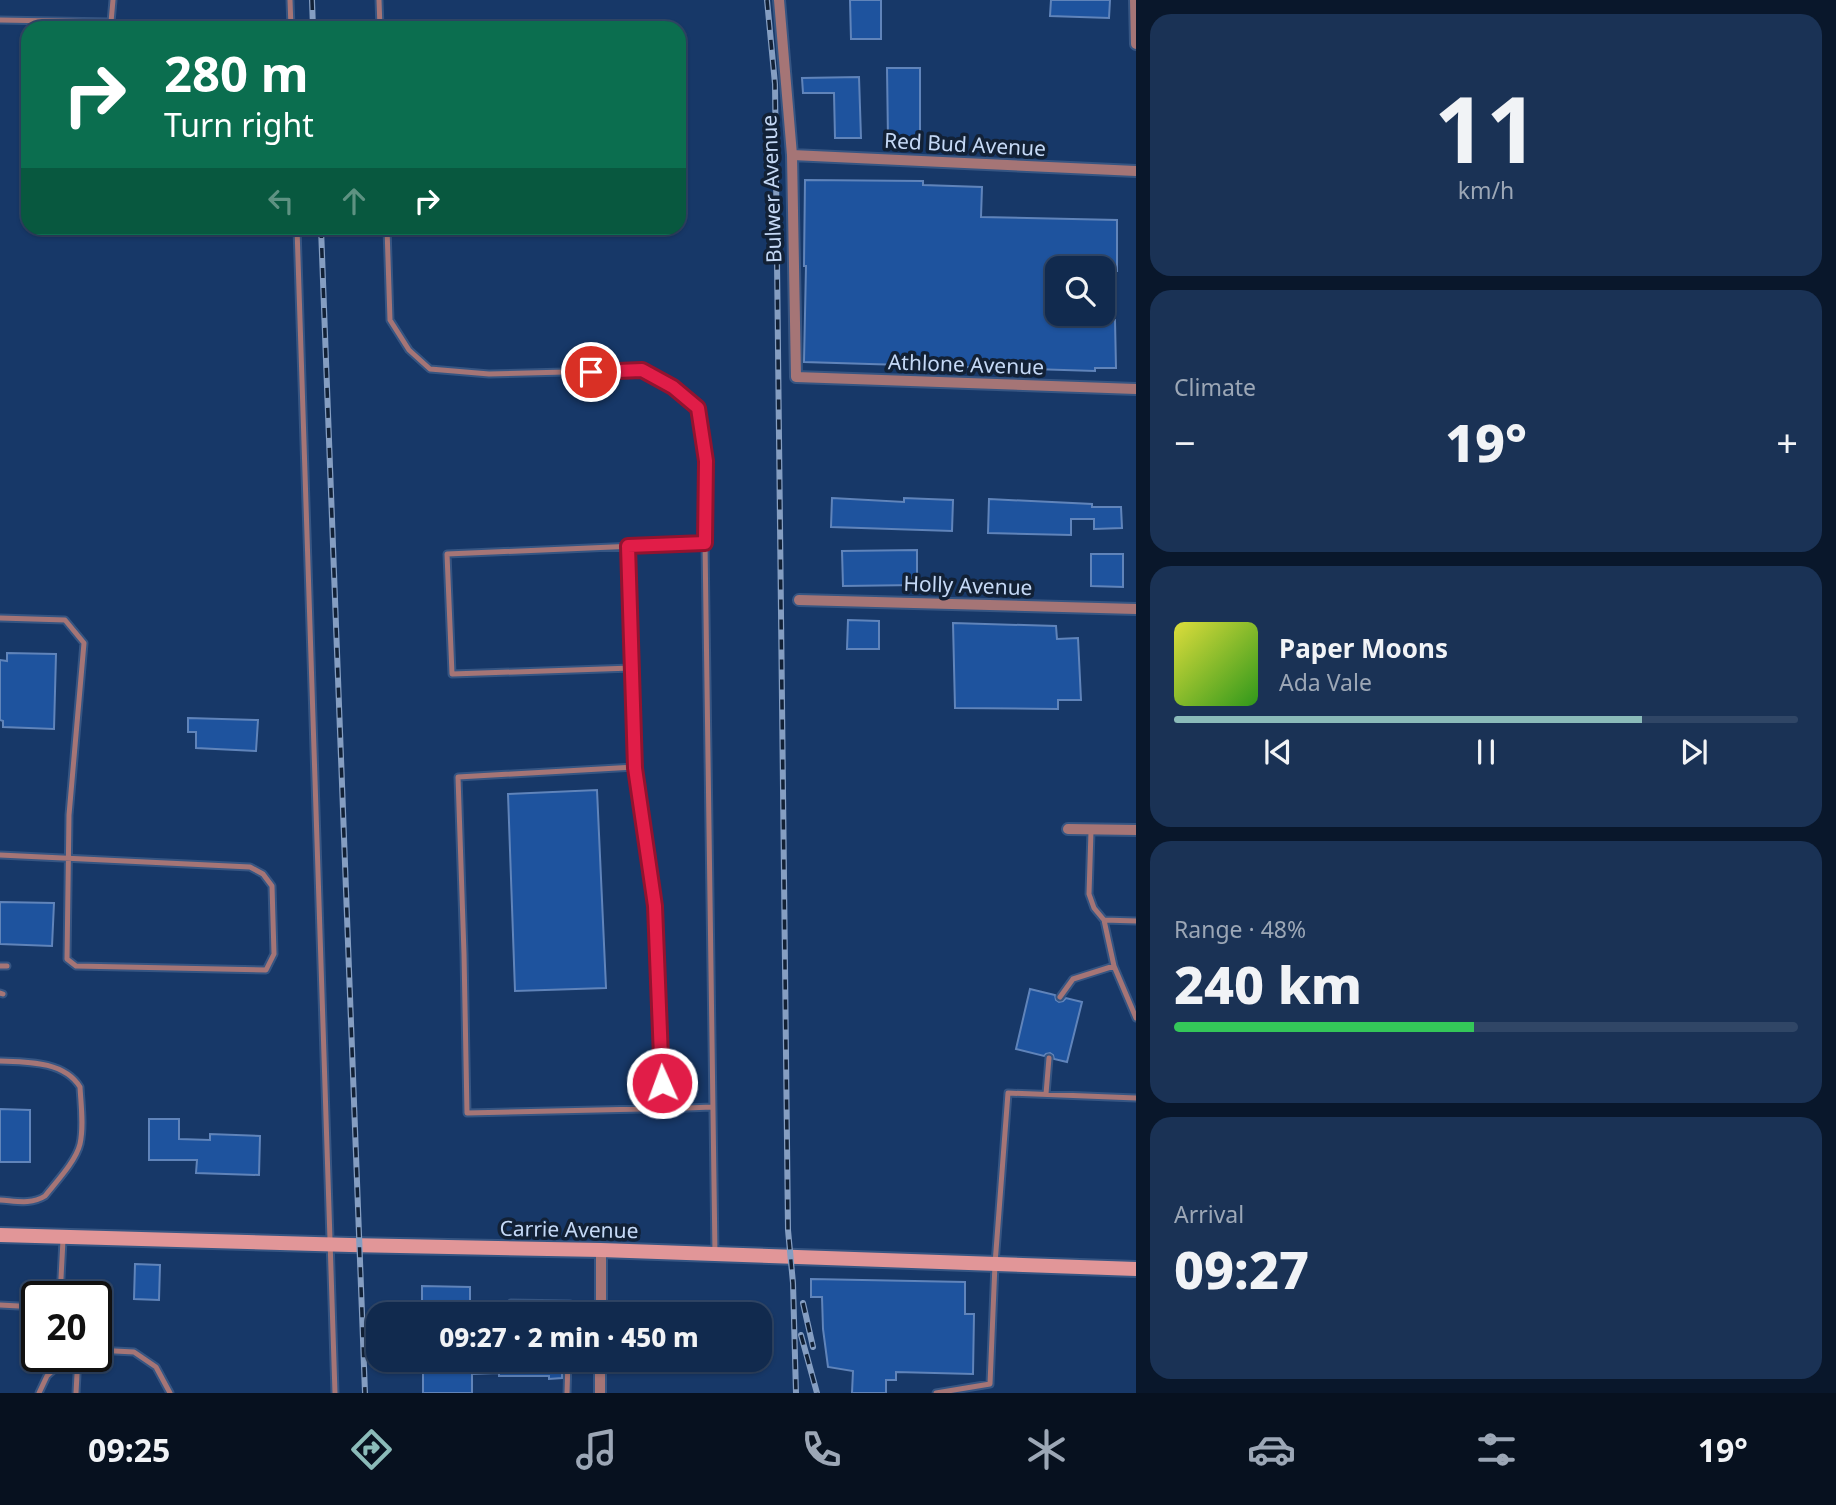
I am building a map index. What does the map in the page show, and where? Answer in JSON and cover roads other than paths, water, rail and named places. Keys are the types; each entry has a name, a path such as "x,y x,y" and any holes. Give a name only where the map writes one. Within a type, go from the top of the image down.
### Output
{"street":[{"name":"Bulwer Avenue","path":"779,0 792,155 796,377"},
{"path":"1135,0 1136,44"},
{"name":"Red Bud Avenue","path":"792,155 1136,171"},
{"name":"Athlone Avenue","path":"796,377 1136,389"},
{"name":"Holly Avenue","path":"799,600 1136,609"},
{"path":"1068,829 1136,830"},
{"name":"Carrie Avenue","path":"0,1234 330,1245 601,1250 1136,1269"},
{"path":"601,1250 601,1302"},
{"path":"600,1372 600,1393"}],"lane":[{"path":"111,21 113,0"},
{"path":"290,0 291,21"},
{"path":"379,0 380,21"},
{"path":"0,20 56,21"},
{"path":"298,235 335,1393"},
{"path":"387,235 390,320 409,350 430,369 489,374 642,370 673,387 698,408 706,461 715,1254"},
{"path":"632,668 452,674 446,554 705,543"},
{"path":"628,546 635,768 655,906 663,1108"},
{"path":"0,618 65,620 84,643 68,814 67,858 67,959 76,966 266,970 274,954 272,887 263,874 250,867 67,858 0,855"},
{"path":"635,768 458,777 467,1113 712,1107"},
{"path":"1091,828 1089,894 1094,908 1104,920 1114,966 1134,1007 1136,1018"},
{"path":"1104,920 1136,921"},
{"path":"1060,997 1073,979 1114,966"},
{"path":"1046,1094 1049,1058"},
{"path":"0,1061 42,1064 61,1070 77,1081 80,1087 82,1134 76,1153 45,1196 27,1202 0,1200"},
{"path":"936,1393 990,1384 995,1264 1008,1093 1136,1098"},
{"path":"61,1281 63,1236"},
{"path":"0,1305 21,1306"},
{"path":"112,1351 134,1352 156,1367 170,1393"},
{"path":"39,1393 51,1372"},
{"path":"76,1393 77,1372"},
{"path":"567,1393 568,1372"}],"railway":[{"path":"312,0 313,21"},
{"path":"767,0 775,84 788,1230 793,1283 796,1393"},
{"path":"321,235 365,1393"},
{"path":"803,1303 813,1347"},
{"path":"801,1335 817,1393"}]}
